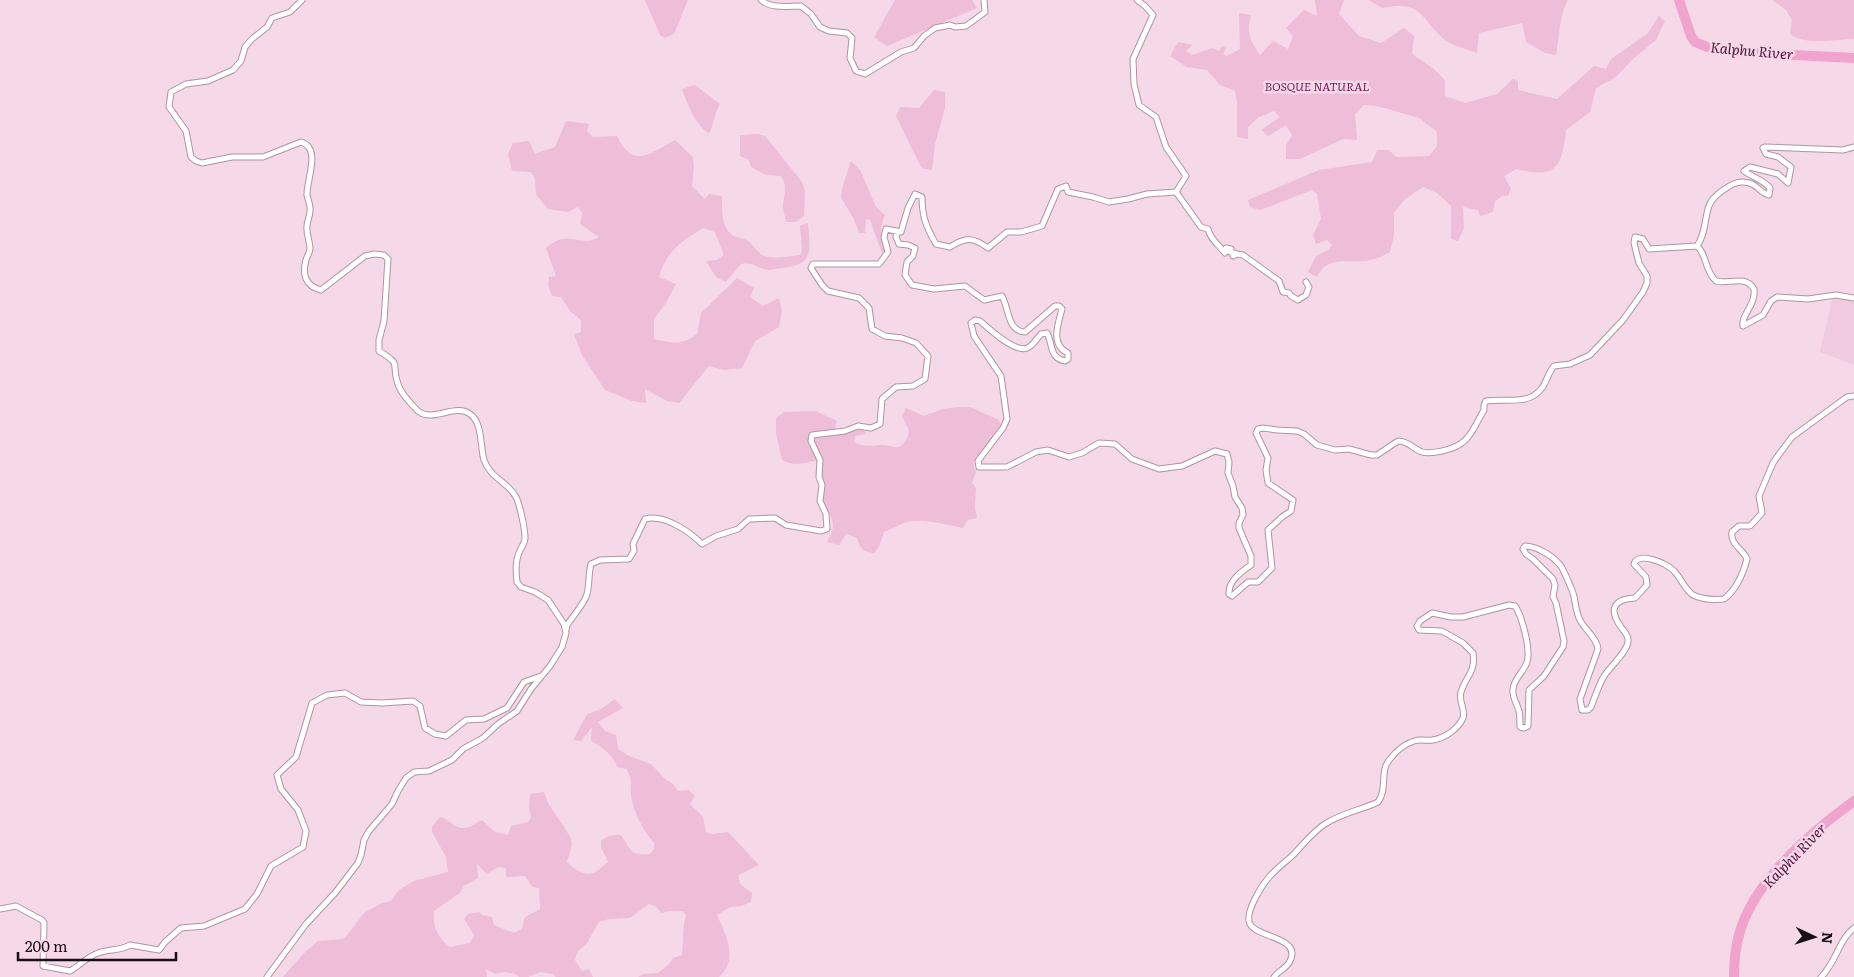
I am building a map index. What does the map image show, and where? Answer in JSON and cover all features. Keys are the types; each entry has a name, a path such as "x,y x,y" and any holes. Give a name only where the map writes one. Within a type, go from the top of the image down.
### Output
{"street":[{"path":"302,0 290,12 272,18 266,27 245,47 241,61 233,70 208,81 186,84 171,92 169,107 186,131 192,157 202,163 232,157 263,157 301,142 306,144 309,148 312,162 307,195 311,210 306,236 310,249 305,265 305,278 310,285 321,290 365,256 374,254 384,255 388,259 384,321 379,340 379,350 392,358 396,364 397,384 403,395 418,410 426,414 462,410 471,414 478,424 484,461 496,478 510,489 518,502 525,540 517,560 517,582 522,587 548,600 564,624 566,633"},
{"path":"761,0 766,4 776,6 801,6 811,14 820,27 829,31 847,34 852,38 850,58 856,71 865,74 901,52 914,48 924,36 935,28 950,25 956,27 966,26 985,12 984,0"},
{"path":"1137,0 1153,15 1132,59 1134,84 1139,105 1156,117 1166,147 1186,176 1176,192"},
{"path":"1697,246 1704,235 1709,204 1726,188 1742,182 1756,185 1764,194 1769,195 1770,188 1767,184 1744,171 1746,169 1750,167 1778,174 1788,183 1791,167 1778,157 1766,154 1763,148 1770,146 1843,150 1854,147"},
{"path":"267,977 306,924 358,863 364,840 369,831 392,804 406,778 414,772 429,770 452,760 463,749 483,738 498,724 517,711 562,647 568,625 586,597 590,564 600,560 629,559 634,551 633,544 645,520 652,518 668,521 672,525 689,531 702,544 716,536 738,529 749,519 775,518 786,524 821,531 827,529 826,514 820,502 822,485 819,477 820,460 812,441 812,435 845,431 858,426 871,428 880,424 882,399 896,387 913,386 925,379 928,356 916,343 902,338 884,336 872,329 869,308 859,298 828,291 811,268 813,264 879,264 888,252 884,236 886,228 901,232 908,208 915,194 922,197 922,213 928,231 936,244 950,247 961,240 976,240 988,248 1007,232 1021,232 1042,226 1058,189 1066,186 1068,192 1093,196 1109,202 1147,194 1176,192"},
{"path":"1176,192 1201,227 1208,229 1214,242 1225,252 1226,248 1231,249 1230,252 1235,253 1233,256 1237,254 1243,255 1279,281 1283,292 1289,293 1298,300 1306,295 1309,287 1306,282"},
{"path":"897,231 896,237 899,244 915,248 913,256 907,262 905,275 912,284 934,290 964,286 984,300 1002,296 1011,324 1021,332 1025,332 1055,306 1059,306 1062,310 1056,335 1059,348 1068,353 1068,359 1065,361 1060,360 1054,355 1047,333 1041,334 1030,347 1023,349 1008,344 980,321 975,320 971,323 974,336 1001,376 1007,419 1003,428 978,461 980,467 1007,467 1036,452 1048,450 1069,457 1082,453 1098,442 1115,444 1132,459 1159,469 1182,466 1215,451 1227,454 1229,462 1228,473 1234,486 1235,497 1242,508 1243,515 1239,528 1251,556 1251,565 1240,573 1228,588 1229,594 1232,596 1248,582 1258,582 1272,568 1268,530 1291,511 1293,500 1268,483 1266,470 1268,458 1256,433 1258,429 1297,430 1317,445 1335,450 1349,449 1371,455 1377,455 1398,441 1408,442 1422,452 1429,453 1461,445 1466,441 1484,410 1486,401 1509,399 1522,401 1533,397 1542,388 1554,366 1570,364 1590,355 1600,342 1623,320 1643,292 1647,283 1647,276 1639,263 1634,242 1635,237 1638,236 1643,239 1649,249 1697,246"},
{"path":"1697,246 1701,250 1709,274 1716,281 1730,282 1742,280 1753,287 1754,299 1743,320 1744,326 1763,315 1770,303 1777,297 1808,299 1836,295 1854,298"},
{"path":"1274,977 1290,962 1292,954 1289,947 1280,939 1257,931 1250,925 1249,912 1259,891 1270,876 1324,824 1378,802 1384,792 1384,775 1388,760 1401,748 1416,740 1434,740 1446,736 1456,728 1464,715 1460,703 1460,693 1472,670 1473,652 1463,643 1442,631 1419,630 1420,621 1432,613 1451,617 1463,617 1509,605 1515,606 1520,614 1528,649 1527,662 1515,680 1513,699 1519,711 1520,727 1528,726 1529,706 1527,696 1529,690 1544,676 1563,646 1564,641 1554,597 1555,585 1553,579 1523,549 1524,546 1528,546 1540,550 1560,564 1573,591 1579,618 1598,645 1580,699 1582,710 1588,710 1591,707 1602,678 1628,644 1628,636 1616,618 1615,604 1621,600 1635,598 1647,585 1646,577 1634,564 1635,560 1644,558 1668,565 1693,594 1711,600 1724,599 1729,595 1744,570 1747,559 1745,554 1733,542 1731,538 1732,532 1739,526 1750,526 1762,513 1759,496 1773,463 1792,437 1847,397 1854,396"},
{"path":"0,910 16,906 42,920 44,923 43,966 70,971 85,959 100,952 123,949 130,944 159,950 181,928 204,926 245,909 257,894 272,866 303,847 306,831 298,810 281,789 277,775 296,757 312,703 327,695 345,693 361,702 413,702 420,706 425,728 434,734 446,736 466,720 484,719 507,708 524,682 542,676"},
{"path":"1821,977 1830,968 1847,935 1854,928"}],"shaded area":[{"path":"1835,296 1854,300 1854,365 1820,352 1832,300"}],"green space":[{"path":"645,0 688,0 674,34 665,38 660,35"},
{"path":"895,0 972,0 977,8 887,46 874,37"},
{"name":"BOSQUE NATURAL","path":"1315,0 1344,0 1339,14 1359,36 1381,43 1404,28 1414,36 1412,54 1434,69 1445,80 1445,96 1465,103 1497,94 1513,79 1518,81 1518,90 1557,99 1594,66 1606,69 1611,59 1647,34 1659,16 1665,21 1656,40 1634,58 1616,77 1596,88 1590,112 1566,130 1562,154 1554,168 1540,172 1516,169 1504,176 1511,188 1508,196 1502,196 1495,201 1493,212 1480,216 1478,210 1463,207 1464,228 1458,241 1451,239 1451,206 1437,193 1423,187 1404,200 1394,213 1394,235 1390,252 1371,260 1334,262 1322,270 1317,277 1308,272 1316,256 1328,250 1332,245 1327,240 1316,244 1313,235 1321,219 1317,194 1312,190 1260,210 1250,207 1248,200 1319,170 1372,162 1377,150 1389,150 1396,157 1429,156 1437,146 1437,132 1419,118 1377,106 1364,105 1355,114 1357,140 1343,139 1300,159 1286,159 1286,145 1292,135 1286,125 1268,136 1261,130 1280,117 1274,111 1259,117 1248,127 1248,139 1237,137 1237,102 1235,91 1220,85 1207,70 1187,67 1170,56 1178,42 1193,45 1186,51 1192,55 1212,48 1219,51 1222,46 1226,48 1223,54 1226,56 1240,49 1239,13 1251,15 1249,32 1253,44 1260,55 1273,41 1288,49 1293,36 1286,28 1304,10 1317,16"},
{"path":"1368,0 1568,0 1561,18 1556,55 1545,53 1526,42 1522,23 1479,33 1477,53 1445,40 1419,12 1413,9 1406,6 1382,8"},
{"path":"1772,0 1854,0 1854,39 1812,41 1796,38 1790,34 1792,20 1786,10"},
{"path":"695,85 720,104 709,134 695,119 682,89"},
{"path":"934,90 945,92 945,108 935,144 932,170 924,169 920,165 896,116 900,107 919,108"},
{"path":"566,121 589,124 587,131 593,137 617,136 623,147 629,153 636,156 649,154 675,140 693,157 692,186 705,199 709,194 722,196 723,218 727,229 734,236 748,241 762,255 786,257 800,255 802,250 800,225 808,223 808,255 800,264 769,270 752,264 741,264 726,282 716,277 706,261 717,260 724,255 715,232 703,228 688,237 670,253 659,277 676,284 666,303 654,319 654,339 666,342 681,342 697,334 701,313 737,278 754,288 750,297 763,306 779,298 782,311 779,327 755,341 742,368 724,370 709,366 679,403 667,401 645,389 646,403 632,401 605,390 582,355 574,334 581,332 581,320 570,311 561,297 552,296 548,285 549,277 556,276 546,248 561,239 568,238 586,241 599,237 580,224 582,213 578,207 568,212 548,209 536,194 535,179 531,172 512,171 508,154 513,143 529,141 535,154 555,147"},
{"path":"758,134 765,136 802,182 805,191 804,216 796,222 786,222 783,205 785,187 781,176 766,175 751,167 749,160 740,156 740,135"},
{"path":"851,161 860,170 876,207 885,215 881,233 886,250 882,253 870,220 866,219 865,233 859,233 854,219 841,198"},
{"path":"970,407 999,420 1001,426 992,445 976,458 974,463 976,472 972,483 976,488 975,508 977,518 968,520 963,528 927,521 904,523 884,532 879,547 874,553 865,551 857,538 846,534 839,545 827,542 831,534 833,521 822,501 825,486 821,476 822,460 812,439 815,435 847,433 864,428 865,434 855,436 854,442 865,446 883,445 897,447 904,443 909,430 902,416 906,408 924,416 943,409"},
{"path":"815,411 837,421 834,430 810,433 818,460 796,464 782,460 776,434 776,418 784,412"},
{"path":"615,699 623,708 598,722 605,731 616,735 618,749 629,756 651,764 678,791 688,790 695,796 690,804 703,817 706,832 712,834 728,832 759,865 738,875 740,884 752,893 751,902 741,906 730,907 717,915 727,939 730,955 725,970 719,977 638,977 643,974 658,973 673,958 682,955 686,915 683,911 661,913 657,907 649,904 630,918 609,919 599,922 587,943 577,952 575,960 582,971 589,969 593,977 556,977 553,974 540,972 528,977 519,977 505,972 495,974 486,969 487,977 283,977 302,955 318,941 345,938 364,913 380,904 391,901 399,890 414,881 448,872 446,857 432,832 432,826 440,817 459,828 470,827 482,820 495,832 508,835 511,826 528,822 531,818 529,808 530,794 544,792 548,803 571,838 572,845 567,862 572,867 586,874 594,873 608,862 601,847 601,841 613,835 621,835 629,848 635,853 650,854 654,849 654,843 646,833 634,809 630,779 626,769 617,767 607,752 591,741 592,727 581,741 573,740 587,714 601,709","holes":["477,864 487,874 498,867 506,868 506,877 525,876 532,887 539,888 540,909 525,917 522,929 514,933 494,925 492,917 482,915 479,912 468,914 464,919 474,935 470,943 450,947 442,940 437,931 434,911 460,893 464,886 478,878"]}],"waterway":[{"name":"Kalphu River","path":"1679,0 1691,36 1695,42 1707,47 1735,52 1854,58"},
{"name":"Kalphu River","path":"1734,977 1739,935 1746,915 1757,896 1770,877 1802,843 1854,801"}]}
